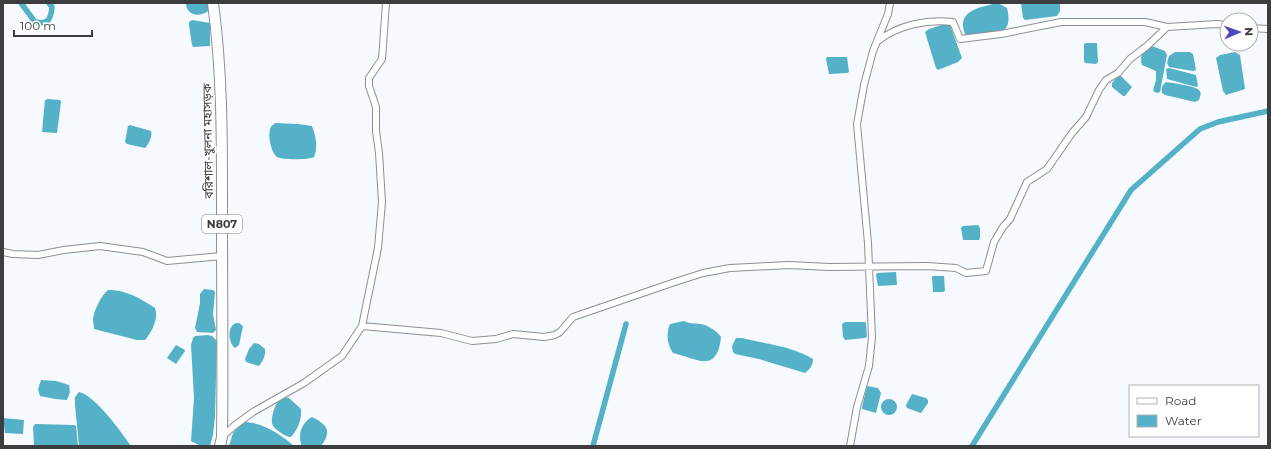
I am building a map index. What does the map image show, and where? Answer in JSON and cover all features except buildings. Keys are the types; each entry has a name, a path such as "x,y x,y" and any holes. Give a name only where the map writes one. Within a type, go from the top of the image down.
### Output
{"highway":[{"name":"বরিশাল-খুলনা মহাসড়ক","path":"214,4 222,95 222,256 224,341 221,442"}],"street":[{"path":"221,442 234,426 253,412 304,383 342,356 362,326 378,248 382,202 376,131 376,107 369,86 369,78 382,59 386,3"},
{"path":"850,446 857,407 869,366 872,336 872,297 857,124 864,85 877,42 888,14 890,3"},
{"path":"877,42 886,34 903,27 944,21 953,22 960,39 1001,34 1061,22 1145,22 1167,27 1219,24"},
{"path":"362,326 441,333 472,341 496,339 514,334 544,337 555,335 560,332 573,317 672,283 717,270 730,268 789,265 829,267 939,267 956,268 966,274 986,271 994,242 1013,214 1027,182 1048,169 1072,133 1086,117 1099,90 1106,80 1118,73 1130,59 1147,46 1167,27"},
{"path":"3,252 38,255 64,250 100,246 143,252 167,261 222,256"}],"water":[{"path":"186,3 208,3 208,11 197,15 191,13 188,10"},
{"path":"998,3 1007,8 1007,26 1004,30 991,35 966,36 963,28 963,21 966,16 984,6"},
{"path":"1021,3 1060,3 1060,11 1057,16 1025,20 1023,18"},
{"path":"192,20 210,23 210,46 193,47 189,25 189,22"},
{"path":"945,24 950,25 962,58 958,62 938,70 936,68 925,32 929,29"},
{"path":"1097,43 1098,62 1096,64 1085,63 1084,61 1084,44"},
{"path":"1152,46 1165,51 1167,55 1160,92 1157,93 1153,91 1156,80 1156,71 1142,65 1141,61 1143,53"},
{"path":"1175,52 1190,52 1193,54 1196,70 1193,71 1169,67 1167,63 1169,56"},
{"path":"1235,52 1240,55 1245,89 1226,95 1223,91 1216,58 1220,55"},
{"path":"827,57 847,57 849,72 829,74 826,59"},
{"path":"1169,68 1196,75 1198,86 1196,87 1167,79 1166,69"},
{"path":"1118,76 1121,76 1132,87 1125,96 1112,87 1112,83"},
{"path":"1166,82 1193,87 1199,90 1199,100 1195,102 1165,95 1162,93 1162,90 1163,85"},
{"path":"45,100 60,100 61,102 57,133 42,132"},
{"path":"275,123 312,126 316,142 314,157 307,159 284,159 277,157 271,148 269,134 271,126"},
{"path":"130,125 151,131 151,138 145,148 127,144 125,142 128,126"},
{"path":"978,225 980,228 979,240 963,240 961,228 963,226"},
{"path":"896,272 897,285 878,286 877,273"},
{"path":"933,276 944,276 945,291 933,292"},
{"path":"204,289 213,290 215,292 213,314 216,330 213,333 197,332 195,328 200,303 200,294"},
{"path":"108,290 126,293 139,298 155,308 156,316 154,325 145,340 137,340 94,329 93,319 98,303"},
{"path":"684,321 709,327 721,337 719,349 711,360 698,360 673,353 668,343 670,324"},
{"path":"845,322 865,322 867,337 845,340 843,337 842,324"},
{"path":"236,323 243,326 239,345 235,348 230,339 230,331 231,327"},
{"path":"195,336 212,336 217,341 215,416 210,446 201,446 191,441 194,398 191,345"},
{"path":"736,338 787,348 813,359 812,363 810,368 805,373 759,359 735,354 732,346"},
{"path":"254,343 259,344 265,349 264,358 259,366 246,362 245,359 249,349"},
{"path":"176,345 185,351 176,364 167,358"},
{"path":"41,380 56,381 69,385 70,392 67,400 40,396 38,389"},
{"path":"867,386 878,388 881,393 876,413 862,409"},
{"path":"79,392 93,400 100,407 131,446 79,446 75,397"},
{"path":"912,394 928,400 928,403 921,413 907,408 906,405"},
{"path":"282,397 289,398 301,409 299,424 291,437 280,432 272,423 274,408"},
{"path":"889,399 896,404 897,407 892,414 889,415 882,410 881,407 886,400"},
{"path":"312,417 325,426 327,429 326,436 321,446 302,446 300,438 301,429 308,419"},
{"path":"3,418 24,420 23,434 5,433"},
{"path":"243,422 264,426 283,437 294,446 229,446 233,433"},
{"path":"35,424 76,426 78,446 34,446 33,427"}],"waterway":[{"path":"21,3 35,22 39,23 46,22 50,18 52,7 49,3"},
{"path":"972,446 1131,190 1200,129 1218,122 1268,111"},
{"path":"593,446 626,324"}]}
